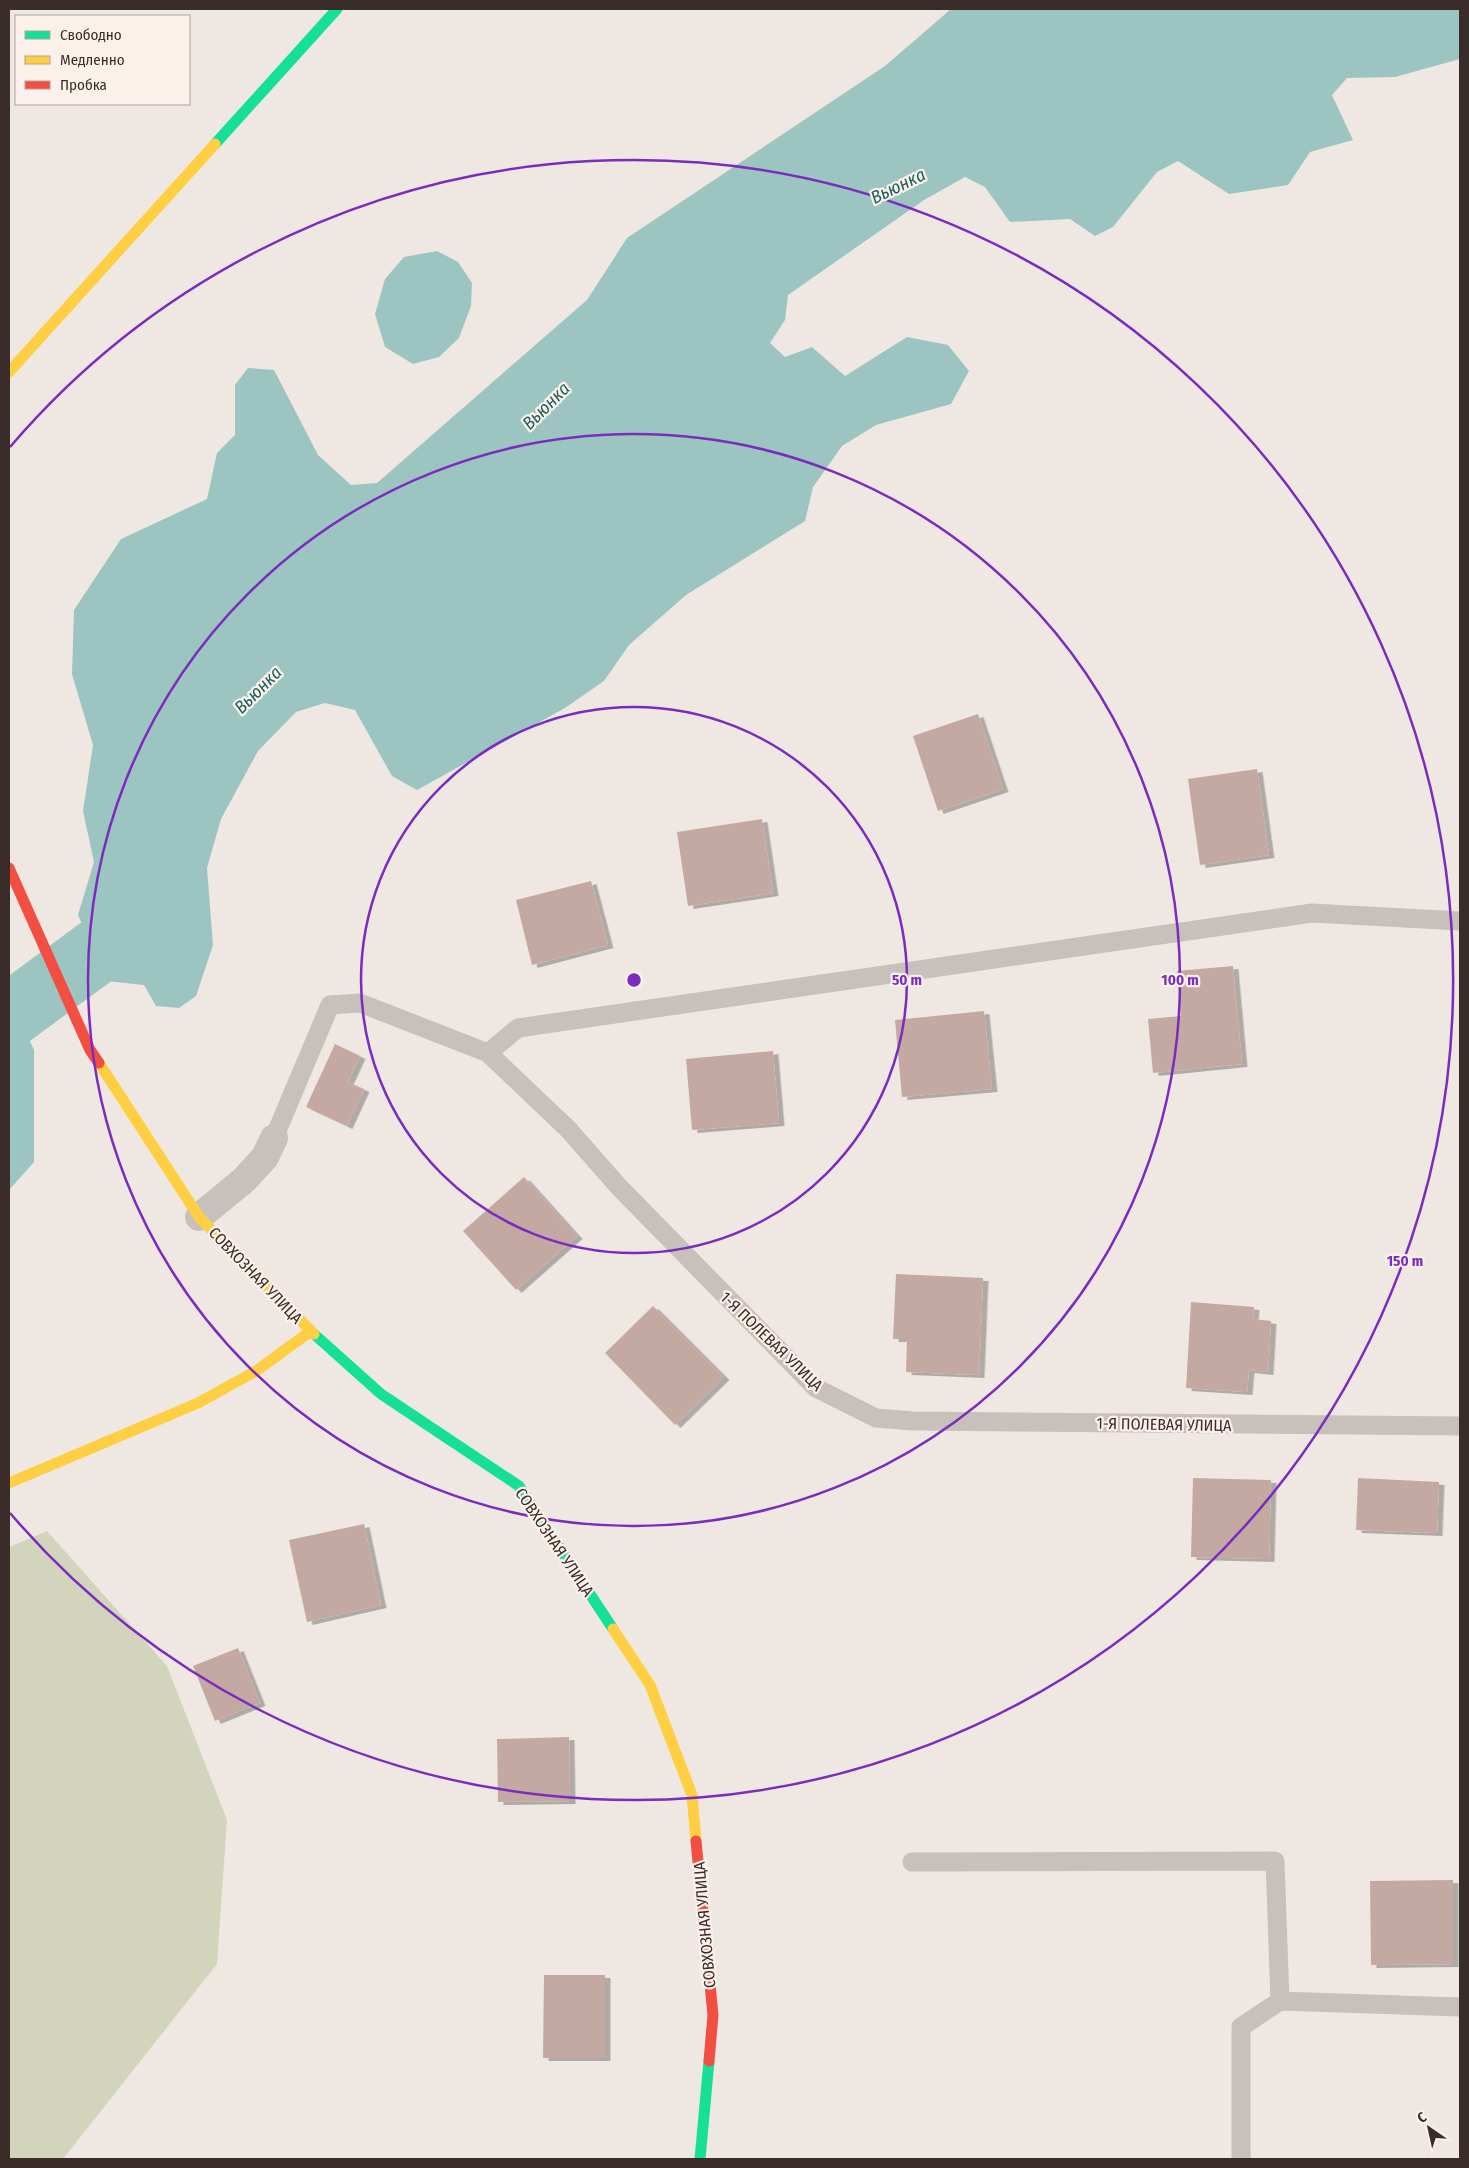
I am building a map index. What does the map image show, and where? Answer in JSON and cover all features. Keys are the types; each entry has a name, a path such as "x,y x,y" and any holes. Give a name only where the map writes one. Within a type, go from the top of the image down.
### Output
{"street":[{"path":"9,372 337,9"},
{"name":"СОВХОЗНАЯ УЛИЦА","path":"9,869 90,1050 199,1217 311,1331 381,1394 519,1486 650,1685 692,1795 713,2015 700,2159"},
{"path":"199,1217 244,1180 266,1157 274,1138"},
{"path":"9,1483 198,1402 256,1371 311,1331"}],"lane":[{"path":"488,1053 518,1028 1312,913 1460,921"},
{"name":"1-Я ПОЛЕВАЯ УЛИЦА","path":"274,1138 330,1005 360,1004 488,1053 568,1129 619,1186 816,1388 876,1418 913,1421 1460,1426"},
{"path":"912,1862 1275,1861 1280,2001"},
{"path":"1240,2159 1241,2027 1280,2001 1460,2007"}],"green space":[{"path":"47,1531 167,1666 227,1820 217,1964 63,2159 9,2159 9,1547"}],"water":[{"path":"951,9 1460,9 1460,59 1395,77 1347,78 1332,95 1353,140 1310,152 1288,185 1229,194 1178,161 1157,172 1113,227 1095,236 1070,219 1010,222 985,187 965,177 924,200 788,295 785,320 770,343 785,357 812,347 845,376 907,337 948,345 969,371 951,404 876,425 842,446 813,487 805,521 686,595 629,645 604,681 565,708 417,790 392,776 355,710 325,703 296,712 258,751 221,819 207,868 213,945 196,996 179,1008 156,1006 144,985 107,981 78,915 94,862 83,811 93,745 72,674 74,610 121,539 207,499 217,453 235,435 235,385 248,368 274,370 318,455 351,485 377,483 587,300 627,238 885,66"},
{"path":"437,251 458,262 472,283 471,306 459,338 439,357 413,364 385,347 375,314 385,279 404,257"},
{"path":"9,997 34,1050 34,1162 9,1190"}],"building":[{"path":"978,714 1003,789 938,811 913,736"},
{"path":"1257,769 1269,855 1200,865 1188,779"},
{"path":"762,819 773,893 688,906 677,832"},
{"path":"591,881 608,945 532,965 516,900"},
{"path":"1233,966 1242,1064 1153,1073 1148,1019 1181,1016 1177,971"},
{"path":"984,1011 992,1089 902,1097 895,1020"},
{"path":"335,1044 360,1056 348,1082 364,1089 347,1126 306,1107"},
{"path":"773,1051 779,1123 692,1130 686,1059"},
{"path":"524,1177 577,1236 516,1290 463,1231"},
{"path":"896,1274 983,1278 979,1375 906,1372 907,1339 893,1339"},
{"path":"1191,1302 1254,1307 1253,1319 1271,1321 1268,1372 1249,1370 1247,1392 1186,1388"},
{"path":"653,1306 724,1377 675,1425 605,1353"},
{"path":"1193,1478 1271,1480 1269,1559 1191,1557"},
{"path":"1358,1478 1439,1482 1437,1533 1356,1530"},
{"path":"364,1524 381,1605 307,1622 289,1540"},
{"path":"238,1648 260,1703 215,1721 193,1666"},
{"path":"569,1737 570,1801 498,1802 497,1739"},
{"path":"1453,1880 1453,1964 1371,1965 1370,1881"},
{"path":"544,1975 605,1975 605,2058 543,2058"}],"waterway":[{"name":"Вьюнка","path":"9,1016 130,927 146,883"}],"traffic: fast":[{"path":"215,144 337,9"},
{"path":"314,1334 381,1394 519,1486 613,1629"},
{"path":"700,2159 709,2061"}],"traffic: slow":[{"path":"9,372 215,144"},
{"path":"99,1063 199,1217 314,1334"},
{"path":"9,1483 198,1403 256,1371 311,1331"},
{"path":"613,1629 650,1685 692,1795 696,1841"}],"traffic: jam":[{"path":"9,868 90,1050 99,1063"},
{"path":"696,1841 713,2015 709,2061"}]}
